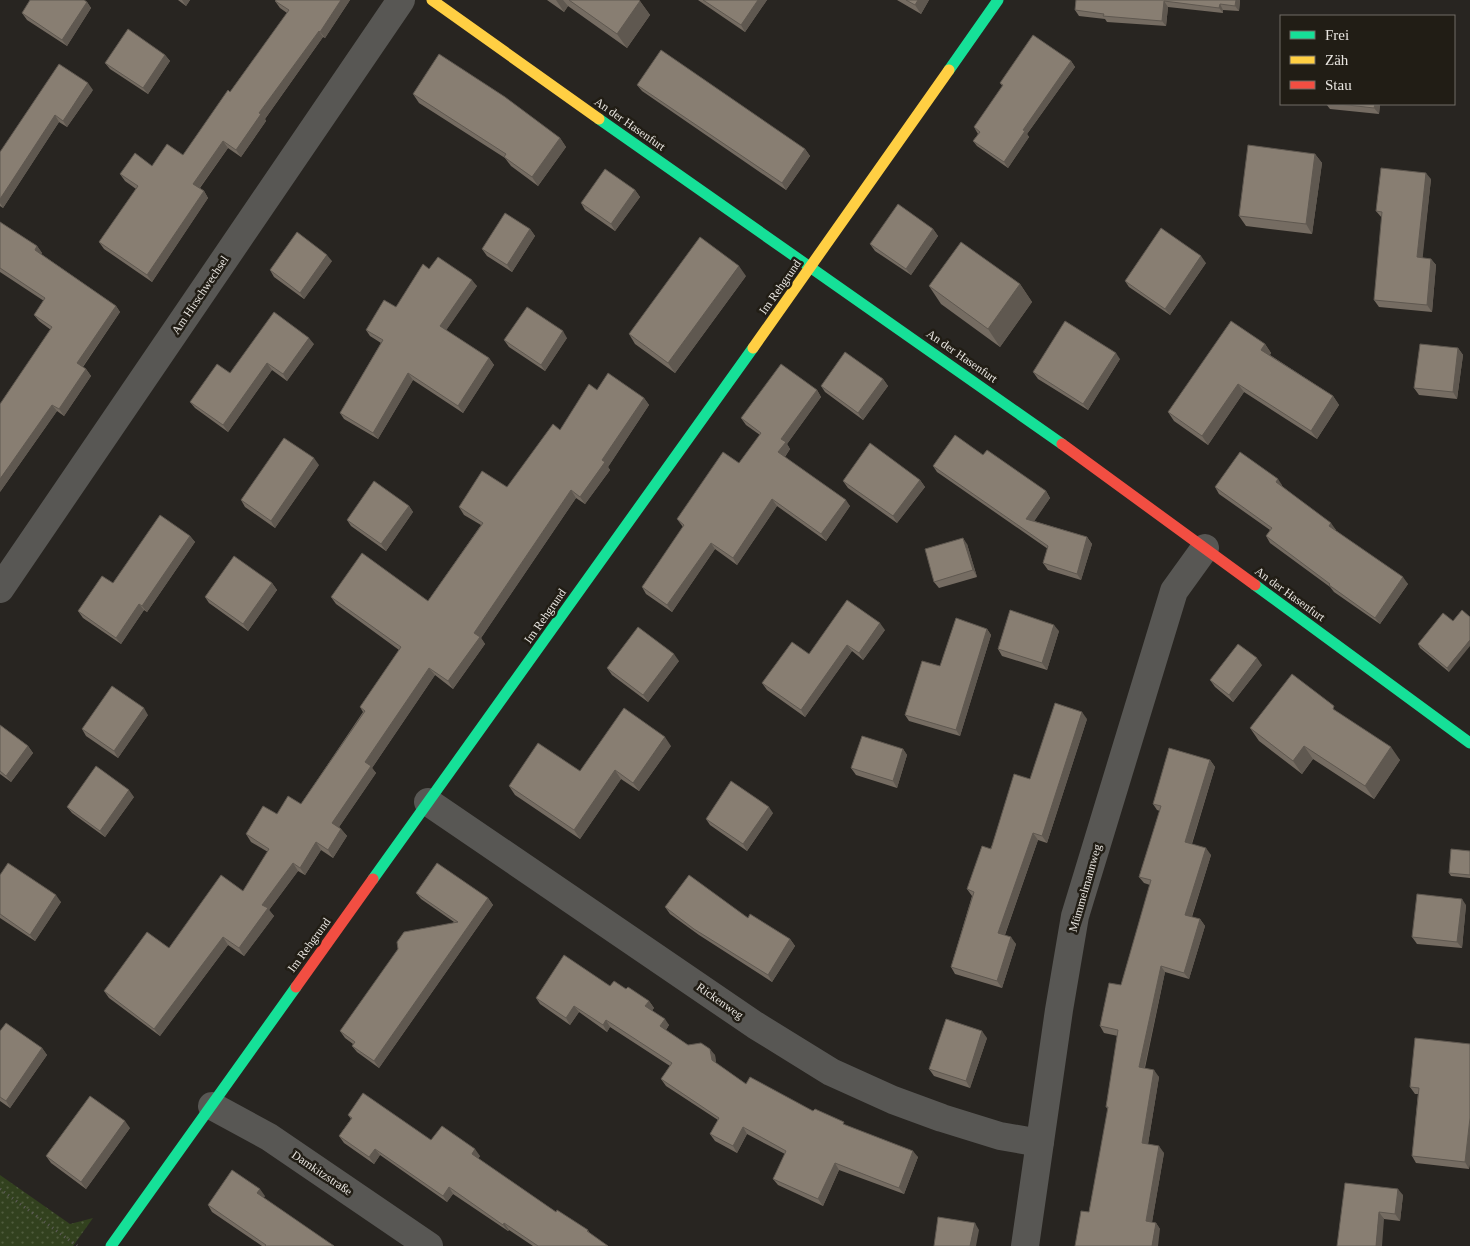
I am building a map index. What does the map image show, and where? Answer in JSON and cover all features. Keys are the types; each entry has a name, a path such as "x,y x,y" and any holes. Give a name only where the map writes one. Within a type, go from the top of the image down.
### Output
{"street":[{"name":"Am Hirschwechsel","path":"0,589 401,0"},
{"name":"An der Hasenfurt","path":"432,0 1095,467 1470,743"},
{"name":"Im Rehgrund","path":"111,1246 810,267 998,0"},
{"name":"Mümmelmannweg","path":"1025,1246 1058,1010 1075,916 1174,591 1204,548"},
{"name":"Rickenweg","path":"428,802 755,1025 831,1072 893,1100 942,1118 1000,1136 1040,1143"},
{"name":"Damkitzstraße","path":"212,1106 269,1137 429,1246"}],"path":[{"path":"0,1189 77,1246"}],"green space":[{"path":"0,1175 70,1224 93,1218 73,1246 0,1246"}],"building":[{"path":"30,0 84,0 87,2 62,40 22,13"},
{"path":"276,0 341,0 320,32 259,113 261,114 236,150 223,141 193,184 204,191 147,275 99,242 138,186 120,174 135,153 152,166 167,144 183,155 228,90 230,92 289,10"},
{"path":"569,0 639,0 640,1 617,34"},
{"path":"703,0 758,0 741,25"},
{"path":"906,0 918,0 915,5"},
{"path":"1076,0 1236,0 1235,6 1220,4 1219,8 1164,1 1162,21 1103,16 1104,14 1075,10"},
{"path":"128,29 165,55 143,88 105,63"},
{"path":"1033,35 1071,61 1023,130 1025,131 1004,162 973,141 980,132 974,127 1003,85 1000,83"},
{"path":"661,50 805,149 782,183 637,85"},
{"path":"439,54 505,97 560,138 532,177 504,157 506,154 413,94"},
{"path":"59,64 88,83 63,121 55,115 0,199 0,152"},
{"path":"1348,105 1375,105 1374,108"},
{"path":"1248,145 1315,154 1306,224 1239,216"},
{"path":"1381,168 1426,173 1417,257 1431,259 1427,305 1374,300 1382,212 1376,211"},
{"path":"605,169 635,190 611,224 581,203"},
{"path":"898,204 933,229 906,269 870,244"},
{"path":"505,213 530,229 507,265 482,249"},
{"path":"0,222 37,246 35,250 116,306 77,363 86,369 59,409 52,405 0,479 0,404 52,327 34,315 45,298 0,268"},
{"path":"1161,228 1201,256 1165,309 1125,281"},
{"path":"297,232 327,255 300,293 270,270"},
{"path":"700,237 739,266 668,363 629,334"},
{"path":"961,242 1020,284 988,329 929,286"},
{"path":"438,257 472,280 440,326 489,358 458,406 408,373 373,433 340,413 383,340 366,330 384,300 396,307 423,264 429,269"},
{"path":"527,307 563,331 541,365 504,340"},
{"path":"274,312 309,338 283,374 267,363 223,425 190,402 217,364 230,373"},
{"path":"1065,321 1116,353 1083,404 1033,372"},
{"path":"1231,321 1265,344 1261,350 1333,396 1311,431 1238,384 1202,436 1168,412"},
{"path":"1420,344 1458,348 1453,392 1414,388"},
{"path":"845,352 883,379 858,413 821,386"},
{"path":"781,364 817,390 781,439 786,442 778,452 846,500 821,534 772,499 733,558 711,543 667,605 642,587 684,525 677,519 723,452 739,463 761,433 741,418"},
{"path":"608,373 644,398 602,460 605,462 580,497 571,490 474,633 480,637 448,681 429,668 365,762 371,766 332,823 341,829 328,850 316,842 300,868 293,863 262,905 268,908 239,948 223,937 154,1029 104,991 147,932 169,948 221,875 243,891 269,849 246,834 263,806 277,814 288,796 301,804 365,711 360,707 401,647 331,597 362,553 428,601 483,523 459,507 482,471 507,487 553,424 560,430 589,384 597,390"},
{"path":"955,435 983,455 987,450 1046,491 1026,519 1087,537 1077,574 1043,563 1048,546 933,466"},
{"path":"284,438 314,458 271,521 241,500"},
{"path":"870,443 920,480 893,516 843,481"},
{"path":"1240,452 1278,479 1276,482 1331,523 1329,526 1403,577 1375,618 1266,536 1272,528 1215,487"},
{"path":"374,481 409,506 381,544 347,520"},
{"path":"160,515 190,536 142,606 139,604 116,638 78,611 102,576 113,583"},
{"path":"963,538 973,570 934,582 925,549"},
{"path":"234,556 272,583 243,624 205,597"},
{"path":"847,600 880,623 859,653 847,645 801,710 762,683 792,642 809,654"},
{"path":"1010,610 1054,625 1042,663 998,649"},
{"path":"1462,610 1470,617 1470,640 1447,668 1418,644 1443,613 1453,621"},
{"path":"956,618 987,629 956,730 905,715 922,661 940,666"},
{"path":"638,627 674,654 643,695 607,668"},
{"path":"1238,644 1257,658 1229,695 1210,680"},
{"path":"1292,674 1334,706 1333,709 1391,747 1365,786 1304,746 1293,761 1250,728"},
{"path":"112,686 144,708 114,751 82,729"},
{"path":"1055,703 1082,712 1042,836 1033,833 998,933 1011,937 997,981 951,967 974,892 967,889 982,846 991,849 1014,774 1030,779"},
{"path":"624,708 665,737 633,783 615,770 574,830 509,786 538,743 580,771"},
{"path":"0,725 28,746 6,776 0,771"},
{"path":"862,736 903,749 893,781 851,768"},
{"path":"1169,748 1210,760 1185,842 1206,848 1185,915 1200,919 1184,973 1161,966 1139,1067 1154,1070 1142,1143 1159,1146 1146,1221 1156,1223 1152,1246 1075,1246 1081,1211 1089,1212 1108,1107 1106,1107 1118,1030 1100,1026 1109,983 1121,985 1151,880 1139,877 1161,806 1153,804"},
{"path":"96,766 129,790 100,831 67,807"},
{"path":"731,781 769,807 743,844 706,819"},
{"path":"1451,849 1470,851 1470,875 1449,873"},
{"path":"8,863 56,895 30,935 0,914 0,875"},
{"path":"437,863 488,898 374,1061 352,1046 355,1042 340,1031 398,949 397,942 404,932 458,922 416,893"},
{"path":"689,875 748,918 750,914 790,939 768,975 694,929 665,907"},
{"path":"1417,894 1462,899 1457,942 1412,937"},
{"path":"564,955 610,986 614,981 626,989 628,987 649,1001 645,1006 665,1019 660,1026 688,1045 701,1043 710,1049 712,1060 746,1084 750,1077 813,1111 815,1109 844,1122 843,1124 913,1151 899,1188 835,1163 818,1199 773,1179 786,1151 743,1127 733,1146 710,1134 719,1118 661,1079 672,1063 606,1020 603,1025 574,1006 566,1018 536,998"},
{"path":"946,1019 982,1031 966,1081 929,1069"},
{"path":"6,1023 42,1048 6,1101 0,1097 0,1031"},
{"path":"1415,1038 1470,1044 1470,1118 1465,1162 1412,1156 1419,1088 1410,1087"},
{"path":"363,1093 431,1140 442,1126 475,1149 472,1154 556,1212 557,1210 588,1230 608,1246 538,1246 504,1223 503,1225 449,1187 443,1196 375,1149 369,1157 339,1136 352,1118 348,1115"},
{"path":"90,1096 125,1121 81,1182 46,1156"},
{"path":"232,1170 260,1189 257,1193 334,1246 265,1246 208,1205"},
{"path":"1345,1183 1398,1189 1395,1214 1379,1212 1376,1246 1337,1246"},
{"path":"938,1217 975,1223 970,1246 934,1246"}],"traffic: fast":[{"path":"949,70 998,0"},
{"path":"599,119 1062,444"},
{"path":"373,879 753,348"},
{"path":"1255,585 1470,743"},
{"path":"111,1246 296,987"}],"traffic: slow":[{"path":"432,0 599,119"},
{"path":"753,348 949,70"}],"traffic: jam":[{"path":"1062,444 1255,585"},
{"path":"296,987 373,879"}]}
